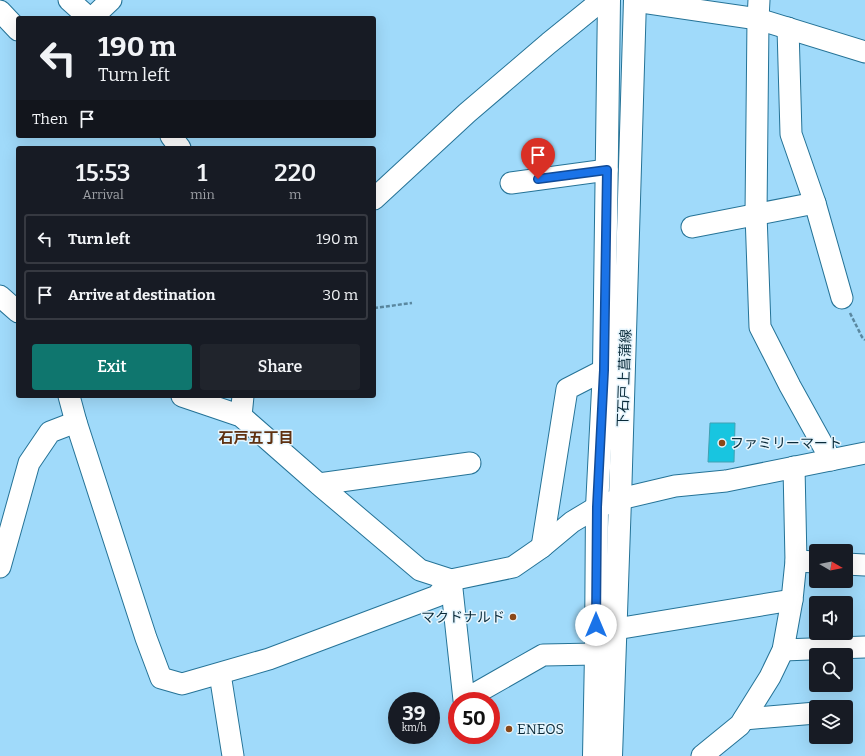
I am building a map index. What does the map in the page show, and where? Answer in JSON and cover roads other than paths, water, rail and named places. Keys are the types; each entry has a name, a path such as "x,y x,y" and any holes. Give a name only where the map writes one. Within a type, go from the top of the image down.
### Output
{"main road":[{"name":"下石戸上菖蒲線","path":"594,756 597,507 604,370 609,0"},
{"name":"下石戸上菖蒲線","path":"611,756 635,0"}],"street":[{"path":"69,0 89,16"},
{"path":"93,16 111,0"},
{"path":"376,197 473,108 602,0"},
{"path":"635,0 758,9 788,28 865,52"},
{"path":"758,9 756,214 760,328 831,460"},
{"path":"0,11 16,28"},
{"path":"788,28 791,134 815,203 842,298"},
{"path":"511,183 607,170"},
{"path":"692,227 815,203"},
{"path":"0,296 16,310"},
{"path":"542,547 567,389 604,370"},
{"path":"70,398 76,422 160,678 182,684 269,659 437,596 451,580"},
{"path":"194,398 242,406 319,484 420,570 451,580 513,567 542,547 572,522 597,507 620,499 675,486 726,481 865,453"},
{"path":"0,567 29,463 50,432 76,422"},
{"path":"319,484 470,463"},
{"path":"713,753 740,725 770,676 783,650 792,600 806,562 794,467"},
{"path":"853,564 865,565"},
{"path":"451,580 464,700 543,655 596,654"},
{"path":"616,629 792,600"},
{"path":"783,650 865,647"},
{"path":"220,674 233,756"},
{"path":"744,719 809,714"}],"place":[{"name":"ファミリーマート","path":"722,443"},
{"name":"マクドナルド","path":"513,617"},
{"name":"ENEOS","path":"509,729"}],"district":[{"name":"石戸五丁目","path":"256,438"}]}
